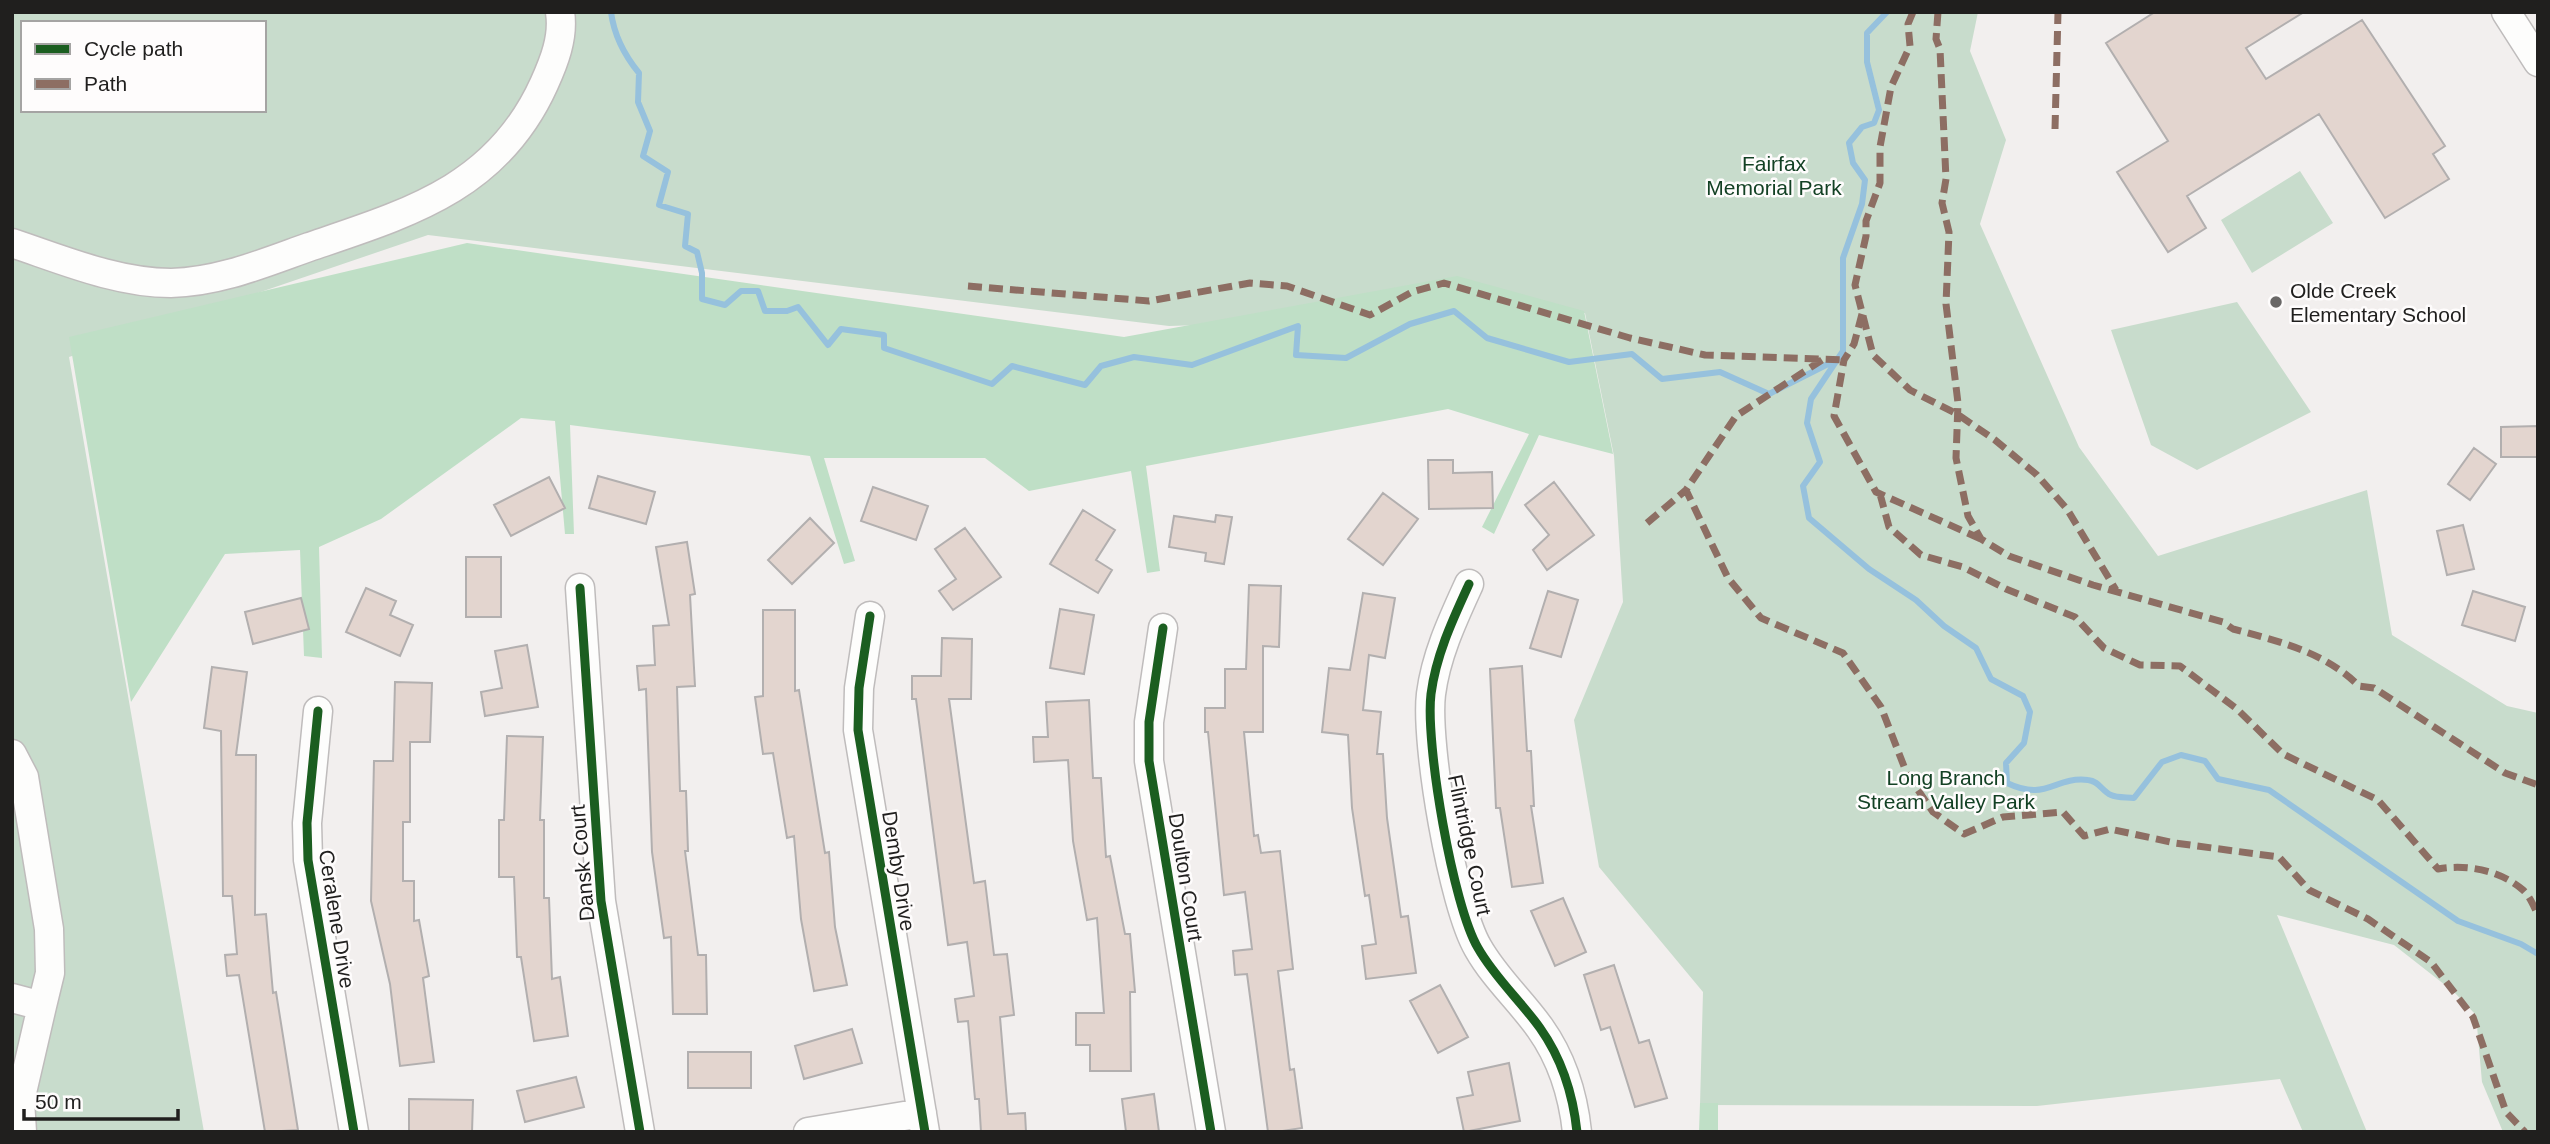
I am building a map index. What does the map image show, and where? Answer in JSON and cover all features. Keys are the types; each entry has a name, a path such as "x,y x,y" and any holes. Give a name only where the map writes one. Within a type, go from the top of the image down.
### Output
{"street":[{"path":"12,243 129,279 184,282 237,272 415,210 462,184 514,135 540,94 559,47 560,12"},
{"path":"2506,12 2538,62"},
{"name":"Flintridge Court","path":"1469,584 1450,626 1435,672 1430,713 1432,746 1458,895 1477,947 1497,977 1538,1026 1560,1062 1572,1100 1577,1132"},
{"name":"Dansk Court","path":"580,588 601,901 640,1132"},
{"name":"Demby Drive","path":"870,616 859,688 858,730 924,1122"},
{"name":"Doulton Court","path":"1163,628 1149,722 1149,761 1211,1132"},
{"name":"Ceralene Drive","path":"318,711 307,824 308,860 354,1132"},
{"path":"12,754 24,777 49,929 50,973 20,1101 22,1132"},
{"path":"12,998 43,1006"},
{"path":"808,1132 924,1122"}],"green space":[{"path":"12,12 1978,12 1970,51 2006,140 1980,224 2079,447 2158,556 2367,490 2392,635 2507,706 2538,713 2538,1132 2503,1132 2482,1082 2476,1015 2454,992 2394,945 2277,915 2367,1132 2303,1132 2280,1079 2037,1106 1700,1105 1703,992 1599,867 1574,720 1623,602 1614,456 1585,313 1169,326 428,235 69,357 204,1132 12,1132"},
{"path":"2300,171 2333,223 2252,273 2221,220"},
{"path":"467,243 1124,337 1457,276 1584,311 1613,454 1539,435 1494,534 1482,527 1529,434 1448,409 1146,466 1160,571 1147,573 1131,471 1029,491 985,458 824,458 855,561 844,564 810,456 570,425 574,534 565,534 555,421 521,418 381,519 319,547 322,658 304,656 300,550 225,554 131,702 69,337"},
{"path":"2237,302 2311,412 2197,470 2151,445 2111,330"},
{"path":"1700,1103 1718,1103 1718,1132 1699,1132"}],"building":[{"path":"2155,12 2304,12 2246,48 2266,79 2362,20 2445,146 2433,154 2449,179 2385,218 2319,114 2187,196 2206,228 2168,252 2117,172 2168,141 2106,43"},
{"path":"2538,426 2538,457 2501,457 2501,427"},
{"path":"2474,448 2496,464 2470,500 2448,484"},
{"path":"1428,460 1453,460 1453,473 1492,472 1493,508 1429,509"},
{"path":"598,476 655,492 646,524 589,508"},
{"path":"549,477 565,508 511,536 494,505"},
{"path":"1554,482 1594,535 1547,570 1533,550 1549,535 1525,505"},
{"path":"873,487 928,506 916,540 861,521"},
{"path":"1383,493 1418,519 1383,565 1348,539"},
{"path":"1083,510 1115,530 1096,560 1112,570 1098,593 1050,564"},
{"path":"1216,515 1232,517 1224,564 1205,561 1206,553 1169,547 1174,516 1215,522"},
{"path":"810,518 834,543 792,584 768,560"},
{"path":"2463,525 2474,569 2447,575 2437,531"},
{"path":"965,528 1001,577 953,610 939,591 956,579 935,549"},
{"path":"687,542 695,594 690,595 695,686 677,687 680,791 686,791 688,851 685,851 698,955 706,955 707,1014 673,1014 671,937 664,938 652,852 646,689 639,690 637,666 655,665 653,626 669,625 656,547"},
{"path":"466,557 501,557 501,617 466,617"},
{"path":"1249,585 1281,586 1279,647 1263,646 1263,732 1244,732 1254,836 1258,835 1261,853 1280,851 1293,969 1278,971 1290,1070 1294,1069 1302,1128 1276,1132 1268,1132 1247,974 1235,975 1233,951 1252,949 1245,892 1224,895 1208,732 1205,732 1205,708 1225,708 1225,669 1246,669"},
{"path":"366,588 396,601 390,615 413,625 400,656 346,632"},
{"path":"1548,591 1578,600 1561,657 1530,648"},
{"path":"2473,591 2525,607 2515,641 2462,625"},
{"path":"1363,593 1395,598 1385,658 1369,655 1363,710 1381,712 1377,754 1383,754 1387,818 1401,917 1408,916 1416,973 1366,979 1362,946 1376,944 1369,895 1365,896 1352,808 1348,735 1322,732 1329,668 1350,670"},
{"path":"301,598 309,629 253,644 245,612"},
{"path":"1060,609 1094,615 1084,674 1050,668"},
{"path":"763,610 795,610 795,691 799,690 825,853 829,852 835,927 847,985 814,991 801,919 794,836 787,838 773,753 763,754 755,697 763,696"},
{"path":"942,638 972,639 971,699 949,699 974,883 985,881 994,955 1007,954 1014,1015 1000,1017 1008,1114 1025,1113 1026,1132 981,1132 979,1099 975,1099 968,1021 958,1022 955,999 974,996 967,942 948,945 916,699 912,699 912,676 941,676"},
{"path":"527,645 538,707 485,716 481,692 502,688 495,651"},
{"path":"1522,666 1527,751 1531,751 1534,806 1531,806 1543,883 1512,887 1500,808 1496,808 1490,669"},
{"path":"212,667 247,672 236,755 256,755 255,915 266,914 273,993 276,992 298,1130 265,1132 239,975 227,976 225,955 237,954 232,896 223,896 221,731 204,728"},
{"path":"395,682 432,683 430,742 410,742 410,822 403,822 403,881 414,881 414,921 419,920 429,976 423,978 434,1062 400,1066 390,984 371,901 374,761 393,761"},
{"path":"1089,700 1093,778 1101,778 1106,857 1110,856 1125,934 1130,934 1135,992 1130,992 1131,1071 1090,1071 1090,1045 1076,1045 1076,1013 1104,1013 1097,918 1087,920 1073,841 1068,760 1034,762 1033,737 1048,737 1046,702"},
{"path":"507,736 543,737 540,820 544,820 544,898 549,898 552,979 560,977 568,1036 534,1041 521,957 517,957 514,877 499,877 499,820 504,820"},
{"path":"1563,898 1586,952 1555,966 1531,911"},
{"path":"1614,965 1639,1043 1649,1040 1667,1098 1635,1107 1610,1027 1601,1030 1584,975"},
{"path":"1440,985 1468,1037 1438,1053 1410,1001"},
{"path":"852,1029 862,1063 804,1079 795,1046"},
{"path":"688,1052 751,1052 751,1088 688,1088"},
{"path":"1509,1063 1520,1121 1464,1132 1457,1098 1473,1095 1468,1072"},
{"path":"576,1077 584,1107 525,1122 517,1091"},
{"path":"1154,1094 1159,1132 1126,1132 1122,1099"},
{"path":"409,1099 473,1100 472,1132 409,1132"}],"waterway":[{"path":"611,12 621,45 639,73 638,102 650,131 643,156 668,172 659,205 688,214 685,246 697,252 702,273 702,299 725,305 741,291 758,291 765,311 787,311 798,307 828,345 841,329 884,335 884,348 992,384 1012,366 1085,385 1101,366 1134,357 1192,365 1298,326 1296,355 1346,358 1410,324 1454,311 1487,338 1569,362 1632,354 1662,379 1720,372 1769,394 1836,360"},
{"path":"1887,12 1867,33 1867,62 1879,110 1874,123 1862,127 1849,143 1853,163 1865,180 1862,204 1843,258 1843,351 1811,399 1807,423 1820,462 1803,486 1809,518 1869,569 1916,600 1944,626 1976,648 1991,679 2023,696 2030,712 2024,743 2006,763 2007,783 2032,790 2067,781 2088,780 2113,796 2134,798 2162,762 2181,755 2205,761 2218,779 2269,790 2458,921 2521,944 2538,954"}],"marked path":[{"path":"1913,12 1908,24 1910,46 1891,87 1880,147 1880,183 1866,221 1866,236 1855,285 1873,355 1910,390 1957,414 1995,440 2037,475 2067,509 2116,590"},
{"path":"1938,12 1936,39 1940,49 1946,179 1942,203 1949,232 1946,304 1958,403 1956,458 1968,516 1981,539 2009,556 2093,585 2223,622 2233,629 2284,643 2316,656 2346,674 2359,686 2374,688 2505,773 2538,785"},
{"path":"2055,129 2058,12"},
{"path":"968,286 1149,301 1250,283 1287,286 1370,315 1412,292 1444,283 1630,338 1705,355 1844,360"},
{"path":"1862,314 1854,344 1844,360 1834,416 1876,492 1981,539"},
{"path":"1822,360 1736,416 1686,490 1728,578 1761,618 1843,653 1881,707 1907,774 1933,812 1964,834 2003,817 2063,812 2084,836 2110,829 2175,843 2279,857 2309,890 2368,919 2431,962 2473,1017 2506,1112 2525,1132"},
{"path":"1647,523 1686,490"},
{"path":"1880,494 1889,527 1921,555 1963,567 2006,589 2075,617 2104,648 2140,665 2180,666 2237,709 2283,754 2378,800 2438,869 2471,868 2504,878 2525,892 2538,915"}],"cycle path":[{"path":"1469,584 1441,651 1431,694 1432,748 1443,824 1459,897 1478,948 1540,1028 1554,1052 1573,1104 1577,1132"},
{"path":"580,588 601,901 640,1132"},
{"path":"870,616 859,688 858,730 925,1132"},
{"path":"1163,628 1149,722 1149,761 1211,1132"},
{"path":"318,711 307,823 308,860 354,1132"}],"place":[{"name":"Olde Creek Elementary School","path":"2276,302"}],"park label":[{"name":"Fairfax Memorial Park","path":"1774,175"},
{"name":"Long Branch Stream Valley Park","path":"1946,789"}]}
